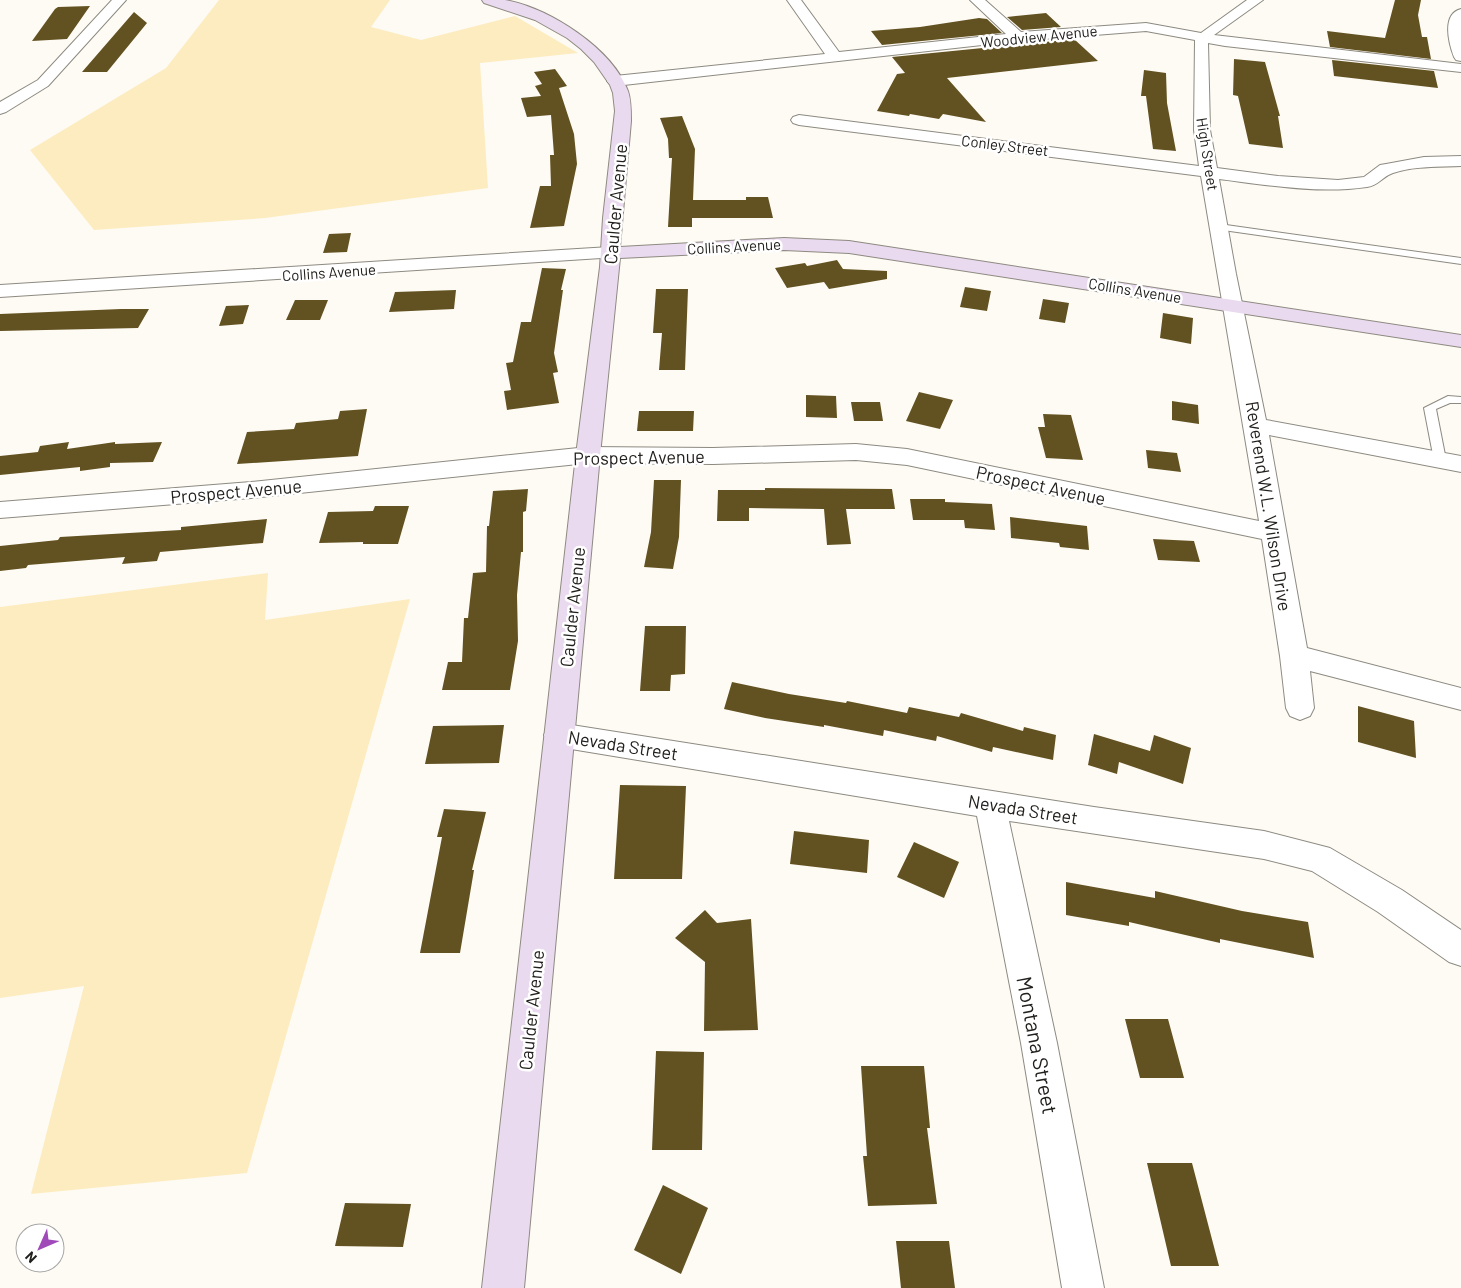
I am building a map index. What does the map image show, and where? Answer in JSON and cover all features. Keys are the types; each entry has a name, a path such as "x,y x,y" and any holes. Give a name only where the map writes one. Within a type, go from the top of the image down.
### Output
{"street":[{"path":"0,109 43,83 118,0"},
{"name":"Caulder Avenue","path":"488,0 531,13 563,29 596,55 615,80 620,92 623,117 503,1288"},
{"path":"794,0 836,58"},
{"path":"977,0 1018,37"},
{"path":"1203,38 1256,0"},
{"path":"1461,13 1455,24 1454,32 1461,57"},
{"name":"Woodview Avenue","path":"615,80 836,58 1018,37 1146,27 1247,45 1461,68"},
{"name":"High Street","path":"1203,38 1200,49 1202,66 1202,130 1211,171 1232,305"},
{"name":"Conley Street","path":"799,120 1278,181 1338,185 1369,182 1386,169 1424,162 1461,161"},
{"name":"Collins Avenue","path":"2,294 760,244 841,246 1461,341"},
{"name":"Reverend W.L. Wilson Drive","path":"1232,305 1256,425 1294,656 1300,708"},
{"path":"1256,425 1450,462"},
{"name":"Prospect Avenue","path":"0,510 251,490 588,455 713,456 831,452 882,454 927,461 1273,533"},
{"path":"1294,656 1461,699"},
{"name":"Nevada Street","path":"559,735 990,804 1264,845 1319,858 1390,901 1461,950"},
{"name":"Montana Street","path":"990,804 1039,1044 1083,1288"}],"lane":[{"path":"1219,227 1461,261"},
{"path":"1450,462 1430,408 1448,399 1461,400"}],"shaded area":[{"path":"219,0 390,0 371,27 421,40 515,16 578,53 480,63 488,188 265,218 94,230 30,150 166,68"},
{"path":"268,573 265,620 410,599 247,1173 31,1194 84,986 0,998 0,607"}],"building":[{"path":"1395,0 1421,0 1418,15 1422,37 1427,37 1431,59 1330,47 1327,31 1385,38"},
{"path":"90,6 67,39 32,41 58,7"},
{"path":"134,12 147,23 107,72 82,72"},
{"path":"1046,13 1061,27 1022,30 1007,17"},
{"path":"979,18 987,19 1002,33 882,45 871,31 920,27"},
{"path":"1074,39 1098,61 947,78 986,122 943,114 939,119 877,111 897,74 905,73 892,57"},
{"path":"1234,59 1265,62 1280,116 1278,116 1283,148 1249,144 1238,96 1233,95"},
{"path":"1332,60 1434,71 1438,88 1334,76"},
{"path":"555,69 567,86 559,88 574,134 577,164 564,226 530,228 540,186 551,186 550,155 554,155 551,115 527,117 521,98 541,96 535,86 542,84 534,72"},
{"path":"1144,70 1166,73 1167,103 1176,151 1153,149 1146,96 1141,96"},
{"path":"682,116 695,149 693,200 746,200 746,197 768,197 773,218 692,218 692,227 668,227 672,158 669,158 668,139 660,118"},
{"path":"351,233 347,252 323,253 329,234"},
{"path":"837,260 843,269 887,271 887,279 829,289 824,282 787,288 775,268 805,263 807,266"},
{"path":"542,268 566,269 561,290 563,290 554,353 558,372 553,373 559,403 507,410 504,391 511,390 506,363 513,362 521,322 531,322"},
{"path":"965,287 991,291 987,311 960,307"},
{"path":"656,289 688,289 685,370 659,370 662,333 653,333"},
{"path":"456,290 454,309 389,312 395,292"},
{"path":"1043,299 1069,303 1065,323 1039,319"},
{"path":"295,300 328,300 320,320 286,320"},
{"path":"249,305 243,324 219,326 226,306"},
{"path":"149,309 138,328 0,331 0,314"},
{"path":"1163,313 1193,318 1191,344 1160,338"},
{"path":"919,392 953,400 940,429 906,421"},
{"path":"806,395 836,396 837,418 806,417"},
{"path":"1172,401 1198,405 1199,424 1172,420"},
{"path":"851,402 880,402 883,421 854,421"},
{"path":"367,409 358,456 237,464 247,432 294,429 296,423 338,419 340,411"},
{"path":"639,411 694,411 693,431 637,431"},
{"path":"1043,414 1071,415 1083,460 1046,458 1038,427 1045,427"},
{"path":"69,442 67,449 115,442 115,444 162,442 153,462 110,463 110,467 80,471 80,467 0,475 0,456 38,452 40,446"},
{"path":"1146,450 1177,453 1181,472 1148,468"},
{"path":"654,480 681,480 679,537 673,569 644,567 651,532"},
{"path":"765,488 892,489 895,509 846,509 851,544 827,545 824,509 749,508 749,521 717,521 718,490 765,490"},
{"path":"528,489 526,511 523,512 523,552 521,552 517,595 518,641 510,690 442,690 448,662 462,662 464,618 468,618 473,573 486,572 487,526 489,526 493,491"},
{"path":"910,499 945,499 945,502 992,504 995,530 965,528 964,520 913,520"},
{"path":"375,506 409,506 398,544 363,544 363,542 319,543 328,512 373,511"},
{"path":"1010,517 1087,526 1089,550 1060,547 1059,543 1011,538"},
{"path":"267,519 263,543 160,552 157,561 122,564 125,557 28,565 26,568 0,571 0,546 58,540 60,537 181,530 181,527"},
{"path":"1153,539 1194,541 1200,562 1158,560"},
{"path":"645,626 686,626 685,674 671,675 670,691 640,691"},
{"path":"732,682 789,694 846,703 847,701 907,713 909,707 959,717 961,713 1023,731 1024,727 1056,735 1053,760 993,747 992,752 937,736 936,741 884,730 883,736 824,725 824,727 765,718 724,709"},
{"path":"1358,706 1414,721 1416,758 1358,742"},
{"path":"504,725 499,763 425,764 433,726"},
{"path":"1094,734 1150,751 1154,735 1191,748 1183,784 1119,762 1117,774 1088,765"},
{"path":"620,785 686,786 682,879 614,879"},
{"path":"444,809 486,812 472,870 474,870 460,953 420,953 442,837 437,837"},
{"path":"794,831 869,840 867,873 790,864"},
{"path":"914,842 959,862 944,898 897,877"},
{"path":"1066,882 1155,898 1155,891 1242,911 1308,922 1314,958 1220,939 1220,943 1129,922 1129,926 1066,915"},
{"path":"705,910 717,923 751,919 758,1030 704,1031 705,962 675,938"},
{"path":"1125,1019 1168,1019 1184,1078 1140,1078"},
{"path":"656,1051 704,1052 702,1150 652,1150"},
{"path":"861,1066 924,1066 930,1128 927,1128 937,1204 868,1206 863,1156 867,1156"},
{"path":"1147,1163 1192,1163 1219,1266 1171,1266"},
{"path":"663,1185 708,1208 681,1274 634,1250"},
{"path":"345,1203 411,1204 403,1247 335,1246"},
{"path":"896,1241 949,1241 955,1288 901,1288"}]}
